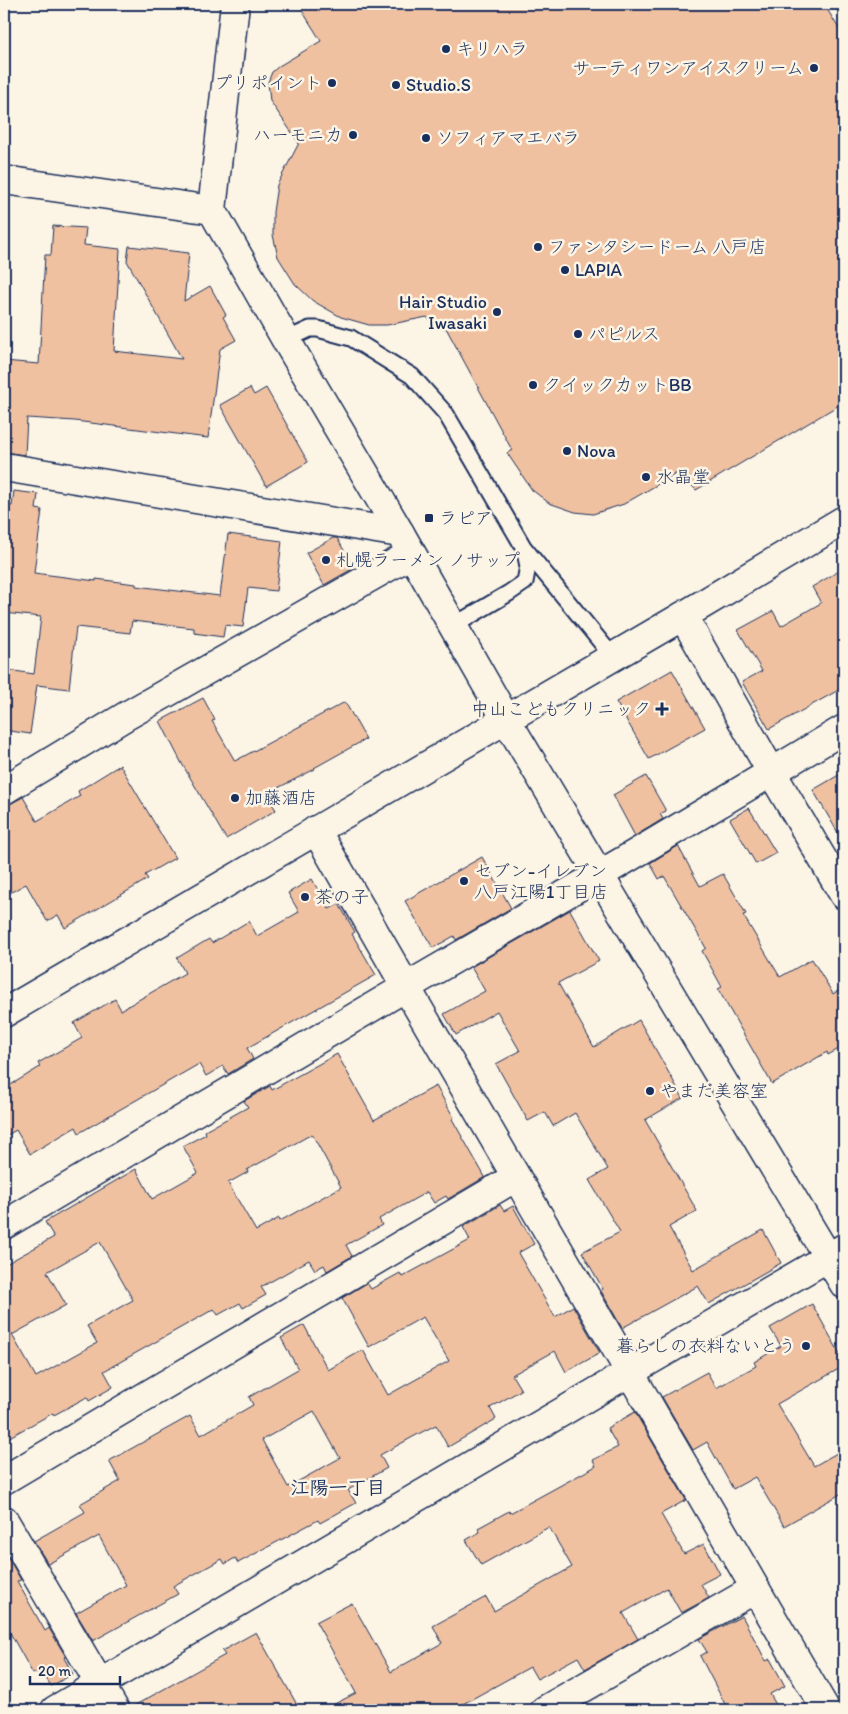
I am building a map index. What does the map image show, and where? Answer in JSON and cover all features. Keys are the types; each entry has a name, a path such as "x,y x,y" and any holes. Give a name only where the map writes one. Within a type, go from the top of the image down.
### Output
{"street":[{"path":"235,4 212,210 506,719 600,875 836,1253 844,1284"},
{"path":"4,180 212,210"},
{"path":"4,467 405,544"},
{"path":"4,1013 844,520"},
{"path":"4,790 405,544"},
{"path":"683,616 844,895"},
{"path":"4,1225 600,875 844,729"},
{"path":"316,830 826,1710"},
{"path":"4,1480 516,1177"},
{"path":"55,1710 836,1253"},
{"path":"4,1520 115,1710"},
{"path":"545,1710 755,1589"}],"lane":[{"path":"286,340 310,329 318,329 351,338 412,376 446,414 524,548 613,657"},
{"path":"453,626 510,593 525,582 528,566 524,548"}],"building":[{"name":"LAPIA","path":"298,4 824,4 844,37 844,402 696,490 679,472 624,504 593,514 575,512 549,503 532,490 507,453 512,450 446,328 437,328 427,317 387,325 369,325 341,317 313,301 295,284 278,257 273,235 273,212 277,185 299,143 270,101 268,82 272,72 279,66 321,41"},
{"path":"53,226 86,228 84,245 120,249 114,351 182,359 127,261 129,246 189,253 184,301 210,286 226,315 223,317 236,340 220,349 208,438 75,421 27,418 25,455 4,452 4,361 39,364 45,255 51,255"},
{"path":"250,388 254,395 266,388 308,462 266,486 220,405"},
{"path":"14,491 38,494 36,509 42,510 34,573 96,581 96,579 136,584 136,586 220,596 228,534 282,541 276,591 248,588 243,627 225,625 223,637 194,633 194,628 132,621 130,633 76,627 69,689 37,685 30,734 4,730 4,698 8,670 34,674 41,617 4,613 4,505 12,506"},
{"path":"333,538 337,538 354,568 324,585 306,553"},
{"path":"844,568 844,687 769,729 742,682 762,671 738,630 773,611 781,626 821,603 812,587"},
{"path":"672,670 705,728 649,759 616,702"},
{"path":"203,698 215,720 212,721 235,761 345,702 366,739 315,769 266,794 276,810 226,839 181,762 160,721"},
{"path":"120,765 175,858 145,875 148,879 65,928 58,915 47,921 26,884 4,896 4,806 23,797 37,821 80,796 78,791"},
{"path":"844,772 844,843 813,790"},
{"path":"646,776 666,811 660,814 663,819 635,836 613,795"},
{"path":"749,808 776,853 756,864 730,819"},
{"path":"678,846 700,886 723,874 746,914 743,915 780,977 812,959 833,994 844,987 844,1046 828,1055 827,1052 772,1084 718,989 722,987 702,951 706,948 664,876 659,879 650,863"},
{"path":"482,857 511,908 456,940 454,936 433,948 405,901"},
{"path":"312,879 329,909 339,904 355,932 352,934 376,975 247,1048 253,1059 228,1074 223,1066 206,1076 199,1064 79,1133 76,1127 30,1154 16,1130 4,1137 4,1089 40,1067 38,1063 82,1038 74,1023 115,999 121,1010 185,973 177,958 209,939 212,943 249,921 257,936 299,912 288,893"},
{"path":"570,910 599,961 558,983 594,1047 639,1020 683,1098 645,1120 697,1211 669,1227 693,1270 763,1230 781,1263 709,1304 698,1286 622,1328 582,1252 620,1232 589,1180 608,1169 575,1113 553,1126 545,1112 528,1121 496,1064 520,1051 497,1011 456,1035 444,1014 485,991 471,967"},
{"path":"337,1054 374,1120 436,1086 454,1118 452,1119 485,1177 448,1199 446,1196 434,1203 427,1192 379,1219 382,1225 346,1245 352,1256 327,1271 324,1265 315,1270 309,1260 261,1287 266,1295 243,1308 240,1303 218,1315 214,1309 104,1371 113,1387 89,1401 87,1397 54,1415 53,1413 4,1440 4,1265 54,1237 45,1222 136,1169 152,1199 198,1173 183,1146 206,1134 205,1131 248,1107 244,1101 270,1086 272,1090","holes":["312,1134 341,1187 280,1221 279,1218 256,1231 228,1183 248,1172 247,1170","100,1242 133,1300 87,1326 97,1343 36,1377 12,1335 66,1305 47,1272"]},
{"path":"500,1205 504,1211 513,1206 534,1244 518,1253 555,1317 573,1306 600,1353 566,1372 555,1351 512,1375 521,1390 490,1408 496,1419 448,1447 436,1425 380,1455 387,1468 348,1490 356,1503 320,1523 318,1520 238,1563 235,1558 225,1564 222,1559 173,1586 178,1594 93,1641 76,1613 126,1585 99,1536 48,1564 34,1541 85,1512 80,1504 120,1481 109,1461 190,1416 201,1435 253,1405 249,1397 298,1369 281,1338 304,1325 328,1370 363,1350 388,1395 449,1361 423,1317 369,1347 342,1298 367,1283 371,1289 400,1273 402,1277 470,1240 463,1227","holes":["314,1411 340,1458 288,1487 262,1440"]},
{"path":"812,1304 844,1361 844,1366 777,1404 814,1466 844,1449 844,1492 784,1526 755,1477 733,1489 707,1442 693,1450 662,1397 707,1372 716,1388 756,1366 754,1362 781,1346 770,1328"},
{"path":"635,1412 686,1500 661,1514 684,1554 704,1544 720,1574 701,1584 709,1598 681,1613 667,1588 623,1613 638,1639 585,1669 578,1657 537,1679 530,1667 452,1710 323,1710 356,1693 316,1622 352,1603 391,1672 442,1643 433,1626 486,1597 494,1611 572,1567 549,1527 481,1565 466,1540 480,1532 478,1528 509,1511 510,1513 596,1466 593,1460 618,1447 607,1428"},
{"path":"7,1556 21,1580 17,1581 45,1631 49,1628 66,1657 64,1658 73,1674 51,1686 41,1670 33,1674 4,1622 4,1558"},
{"path":"742,1616 766,1661 770,1659 785,1686 770,1694 779,1710 728,1710 700,1656 707,1652 699,1639"},
{"path":"256,1632 300,1710 131,1710 130,1708 225,1655 222,1651"}],"place":[{"name":"キリハラ","path":"446,49"},
{"name":"サーティワンアイスクリーム","path":"814,68"},
{"name":"プリポイント","path":"332,83"},
{"name":"Studio.S","path":"396,85"},
{"name":"ハーモニカ","path":"353,135"},
{"name":"ソフィアマエバラ","path":"426,138"},
{"name":"ファンタシードーム 八戸店","path":"538,247"},
{"name":"LAPIA","path":"565,270"},
{"name":"Hair Studio Iwasaki","path":"497,312"},
{"name":"パピルス","path":"578,334"},
{"name":"クイックカットBB","path":"533,385"},
{"name":"Nova","path":"567,451"},
{"name":"水晶堂","path":"646,477"},
{"name":"ラピア","path":"429,518"},
{"name":"札幌ラーメン ノサップ","path":"326,560"},
{"name":"中山こどもクリニック","path":"662,709"},
{"name":"加藤酒店","path":"235,798"},
{"name":"セブン-イレブン 八戸江陽1丁目店","path":"464,881"},
{"name":"茶の子","path":"305,897"},
{"name":"やまだ美容室","path":"650,1091"},
{"name":"暮らしの衣料ないとう","path":"806,1346"}],"district":[{"name":"江陽一丁目","path":"338,1487"}]}
